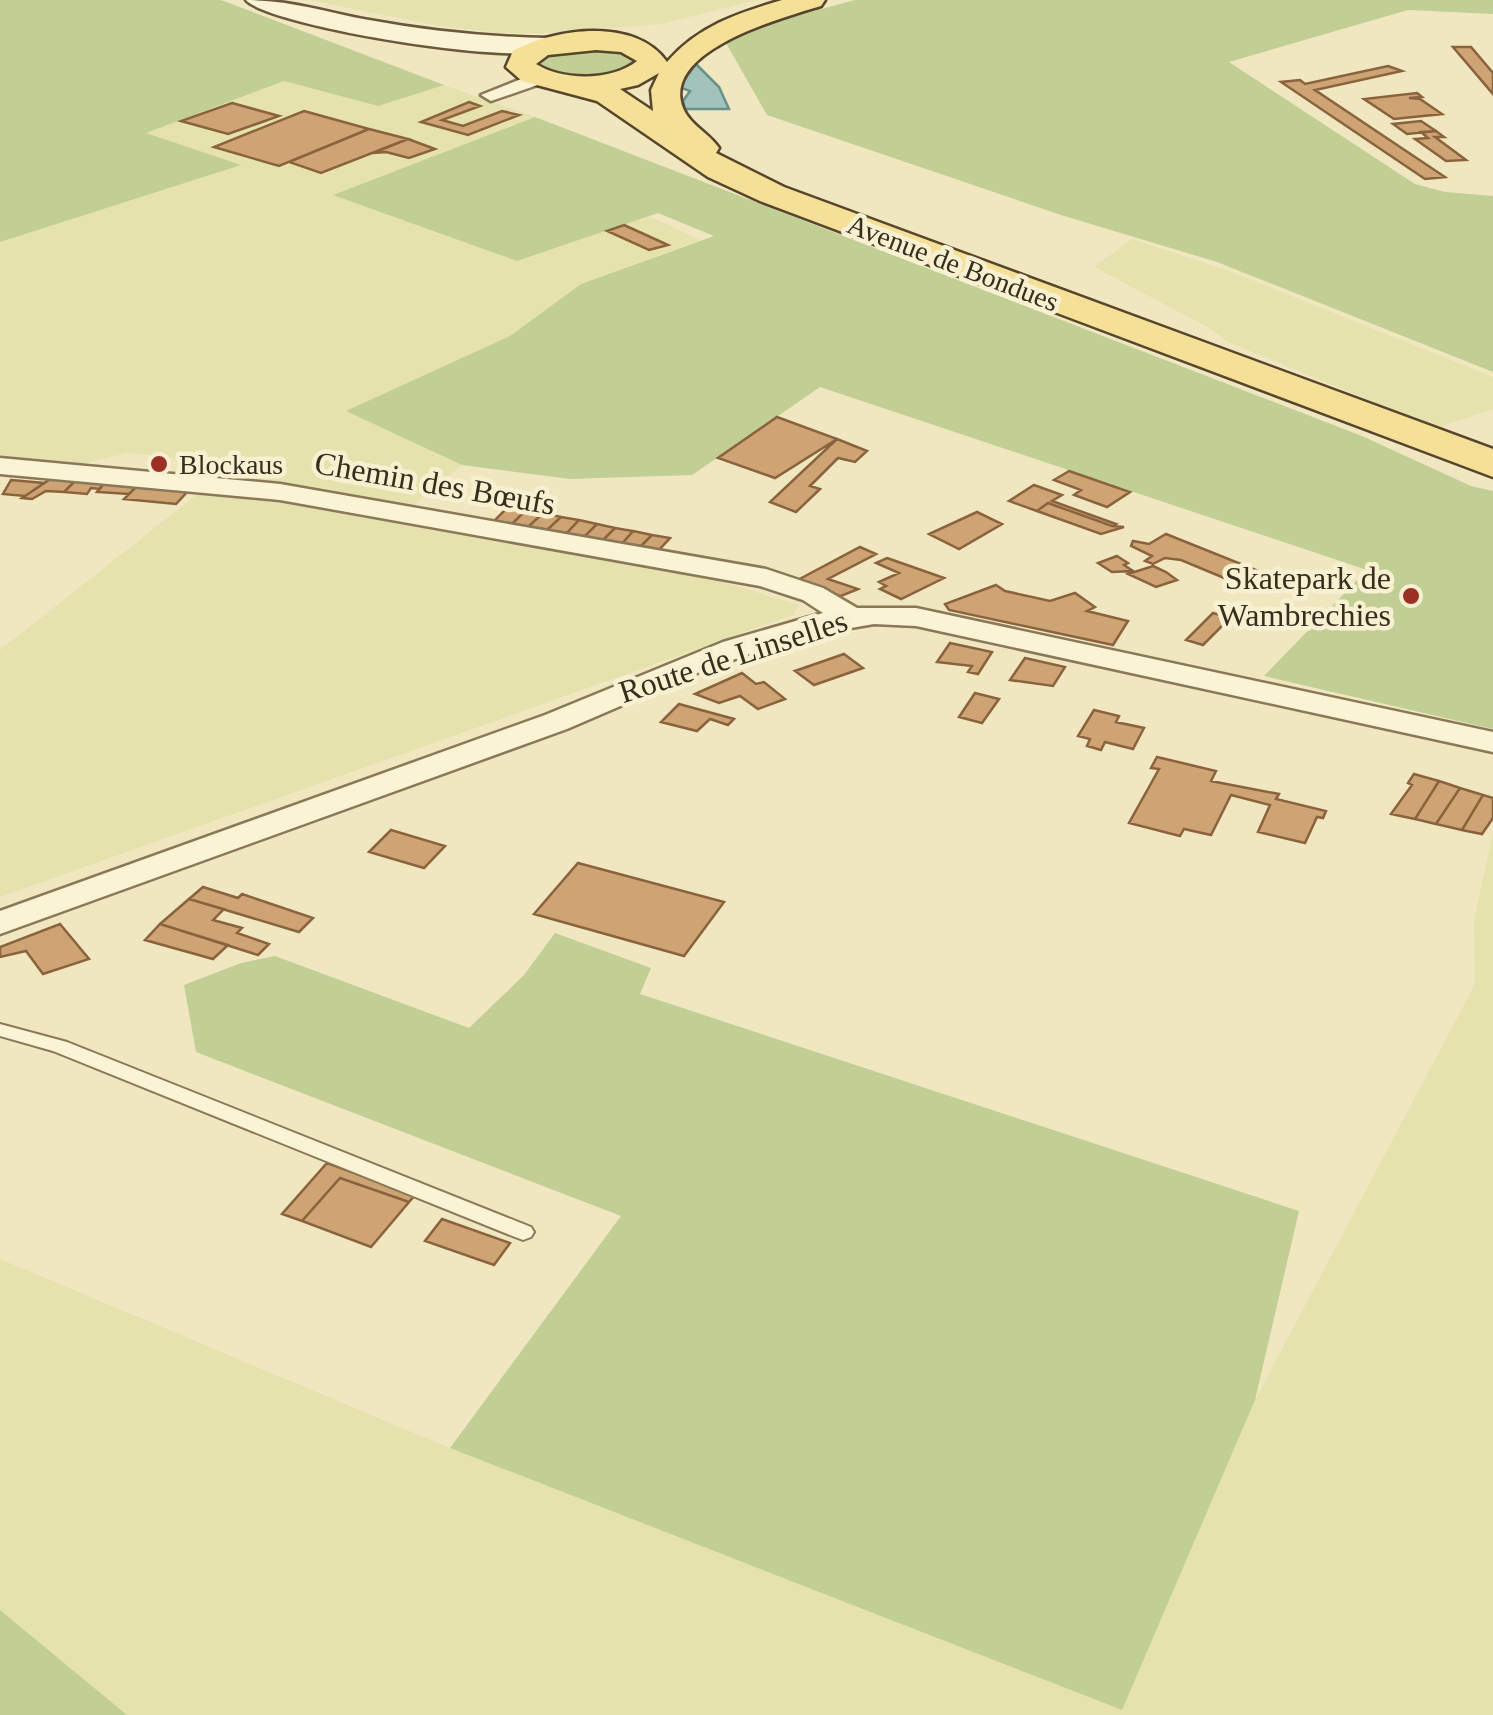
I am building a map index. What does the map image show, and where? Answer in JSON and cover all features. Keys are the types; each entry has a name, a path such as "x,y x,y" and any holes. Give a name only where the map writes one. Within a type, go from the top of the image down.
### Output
{"main road":[{"path":"258,0 496,53 529,71 572,83 614,81 644,64 668,38 714,22"},
{"path":"405,32 502,45 606,42 714,22 798,0"},
{"path":"758,188 677,124 665,106 666,86 707,36 738,22 811,0"},
{"path":"606,42 644,64"},
{"path":"529,71 528,54 548,46"},
{"name":"Avenue de Bondues","path":"644,64 631,86 633,92 672,138"},
{"name":"Avenue de Bondues","path":"572,83 608,95 720,170 758,188 1493,464"},
{"name":"Avenue de Bondues","path":"1241,371 1310,404 1493,474"}],"street":[{"path":"491,95 529,71"},
{"name":"Chemin des Bœufs","path":"0,466 280,492 568,540 766,578 813,594 848,615"},
{"name":"Route de Linselles","path":"0,923 538,728 633,688 796,629 848,615 895,614 916,618 1493,742"}],"lane":[{"path":"0,1030 60,1046 523,1232"}],"shaded area":[{"path":"309,0 756,0 662,24 498,33 434,25"},
{"path":"284,81 378,106 444,85 535,117 335,194 517,261 649,216 700,240 581,284 510,336 348,411 462,465 408,510 198,475 195,460 127,453 73,466 0,459 0,242 239,165 144,133"},
{"path":"1132,239 1232,272 1493,377 1493,409 1436,428 1228,342 1211,329 1094,267"},
{"path":"204,489 598,556 715,580 799,605 793,615 0,897 0,650"},
{"path":"1493,832 1493,1715 127,1715 0,1610 0,1259 450,1448 1121,1710 1255,1400 1475,984 1474,920"}],"green space":[{"path":"0,0 221,0 444,85 378,106 284,81 146,133 241,165 0,242"},
{"path":"855,0 1493,0 1493,14 1408,10 1229,62 1415,184 1445,192 1493,196 1493,372 1217,262 1061,215 767,115 722,36"},
{"path":"560,49 625,50 640,60 637,69 586,80 539,72 533,62"},
{"path":"535,117 1362,436 1471,486 1493,491 1493,729 1264,676 1367,570 820,387 692,475 570,479 462,465 346,411 510,336 581,284 714,236 658,213 517,261 333,195"},
{"path":"555,933 651,968 640,994 1299,1211 1255,1400 1122,1710 450,1448 621,1216 196,1052 184,985 241,963 275,956 469,1028 524,975"},
{"path":"0,1610 127,1715 0,1715"}],"water":[{"path":"696,64 719,87 729,109 685,109 683,101 690,91 679,87"}],"building":[{"path":"1453,47 1471,47 1493,73 1493,94"},
{"path":"1388,66 1402,71 1315,90 1445,177 1425,179 1281,82 1300,80 1305,84"},
{"path":"1417,93 1422,97 1409,98 1420,99 1442,114 1394,119 1364,99"},
{"path":"469,102 480,106 442,120 463,126 502,111 519,115 468,135 421,122"},
{"path":"232,103 279,116 228,134 181,121"},
{"path":"304,111 369,129 279,166 214,147"},
{"path":"1421,121 1436,131 1407,134 1393,124"},
{"path":"369,129 408,139 321,173 289,162"},
{"path":"1436,131 1444,137 1435,137 1466,160 1446,161 1415,139 1428,138 1421,132"},
{"path":"408,139 435,149 409,158 373,153"},
{"path":"624,225 668,245 649,250 607,231"},
{"path":"777,417 837,439 775,478 718,458"},
{"path":"837,439 867,451 855,462 838,458 810,486 820,489 796,512 770,502"},
{"path":"1069,471 1130,492 1107,507 1074,495 1081,490 1054,480"},
{"path":"52,478 76,480 64,492 46,491 32,499 22,498"},
{"path":"11,480 44,483 25,496 3,494"},
{"path":"76,480 105,482 100,489 91,488 87,494 64,492"},
{"path":"105,482 138,485 129,494 97,492"},
{"path":"138,485 190,489 176,504 124,499"},
{"path":"1034,485 1062,495 1052,501 1116,524 1112,526 1048,503 1037,511 1009,501"},
{"path":"1048,503 1124,527 1101,534 1037,511"},
{"path":"508,507 526,510 511,525 494,521"},
{"path":"526,510 543,513 528,527 511,525"},
{"path":"977,512 1002,524 959,549 929,534"},
{"path":"543,513 561,517 546,531 528,527"},
{"path":"561,517 579,520 565,535 546,531"},
{"path":"579,520 597,524 583,538 565,535"},
{"path":"597,524 615,528 601,542 583,538"},
{"path":"615,528 633,531 620,546 601,542"},
{"path":"633,531 652,535 638,549 620,546"},
{"path":"1166,534 1261,572 1241,585 1181,560 1165,558 1153,564 1145,561 1152,556 1131,546 1133,541 1149,544"},
{"path":"652,535 670,538 656,553 638,549"},
{"path":"860,547 876,554 828,579 858,589 841,596 792,583"},
{"path":"1117,556 1133,571 1112,572 1098,563"},
{"path":"887,558 944,578 901,599 880,589 886,586 879,582 899,573 876,563"},
{"path":"1153,566 1177,580 1156,587 1128,574"},
{"path":"996,585 1005,591 1050,601 1075,593 1095,607 1087,611 1128,621 1113,645 949,610 945,604"},
{"path":"1213,613 1230,618 1203,645 1186,640"},
{"path":"950,643 992,652 978,674 968,672 972,666 937,662"},
{"path":"844,654 863,668 814,685 795,671"},
{"path":"1025,658 1065,667 1053,686 1010,680"},
{"path":"742,673 756,684 764,682 785,699 758,709 740,696 719,703 695,694"},
{"path":"975,693 999,699 982,723 959,717"},
{"path":"679,704 734,719 728,725 710,719 697,731 661,722"},
{"path":"1094,710 1119,716 1116,722 1144,728 1133,749 1105,742 1101,750 1087,746 1090,739 1078,736"},
{"path":"1157,757 1216,771 1211,781 1279,794 1276,799 1326,811 1323,818 1317,817 1305,843 1258,832 1270,805 1231,795 1211,835 1184,829 1180,836 1129,823 1159,769 1151,768"},
{"path":"1414,774 1439,781 1415,819 1391,814 1412,785 1408,783"},
{"path":"1439,781 1460,788 1436,824 1415,819"},
{"path":"1460,788 1483,795 1462,830 1436,824"},
{"path":"1483,795 1493,798 1493,818 1482,834 1462,830"},
{"path":"391,830 445,846 424,868 369,852"},
{"path":"578,863 724,902 684,956 534,914"},
{"path":"203,887 238,898 242,894 313,918 299,932 189,899"},
{"path":"189,899 224,909 213,920 242,928 237,933 269,944 258,955 160,924"},
{"path":"60,924 89,959 43,974 26,951 0,957 0,947"},
{"path":"160,924 228,945 213,959 145,940"},
{"path":"327,1163 415,1195 409,1202 340,1178 302,1221 282,1214"},
{"path":"340,1178 409,1202 371,1247 302,1221"},
{"path":"442,1219 510,1243 494,1265 425,1241"}],"place":[{"name":"Blockaus","path":"159,464"},
{"name":"Skatepark de Wambrechies","path":"1411,596"}]}
